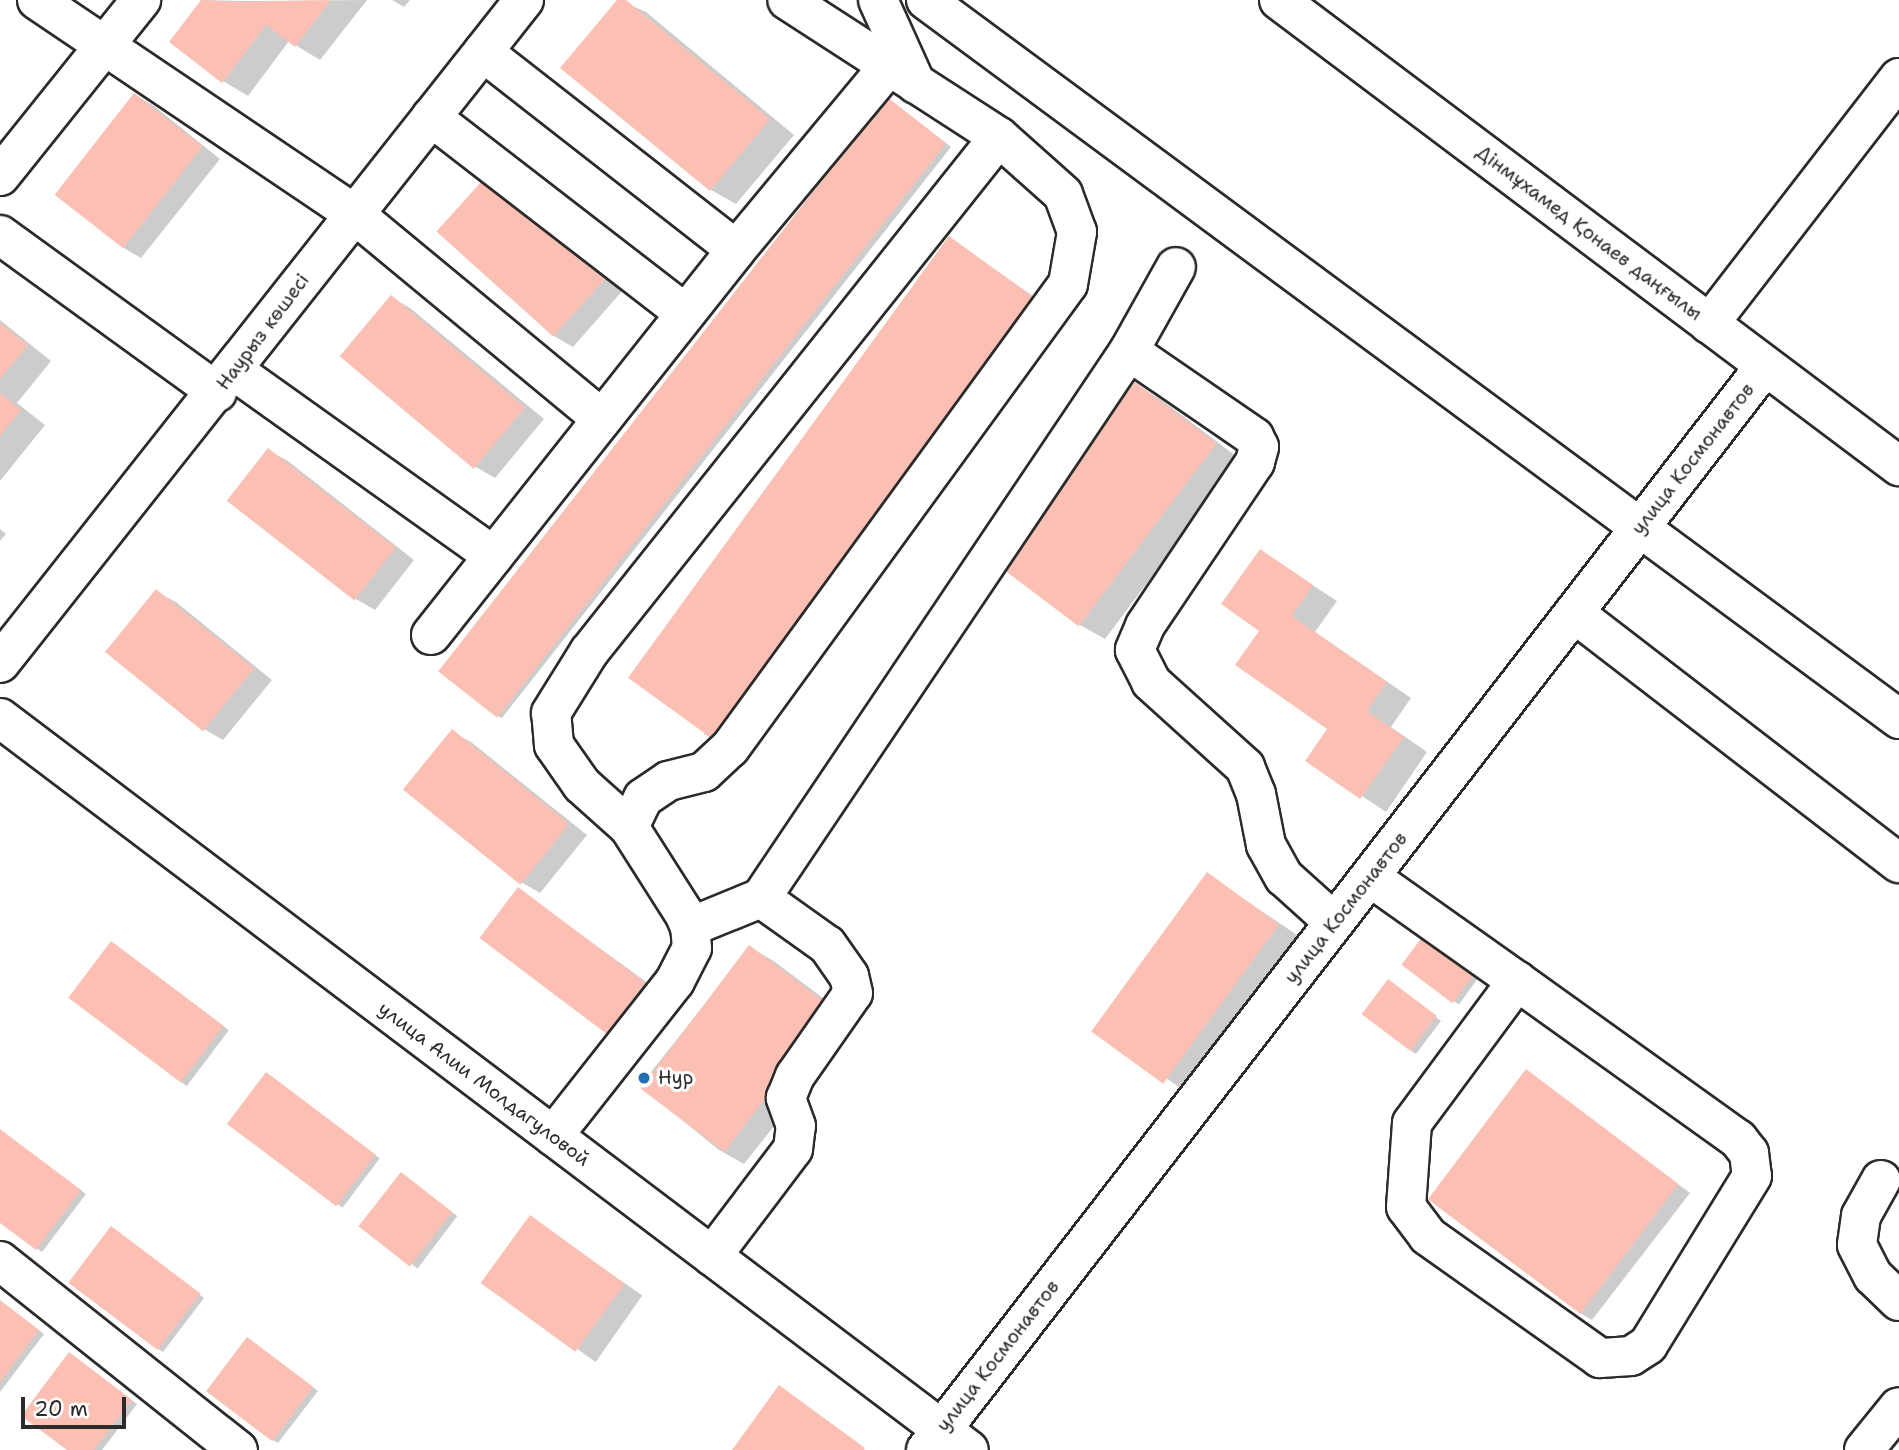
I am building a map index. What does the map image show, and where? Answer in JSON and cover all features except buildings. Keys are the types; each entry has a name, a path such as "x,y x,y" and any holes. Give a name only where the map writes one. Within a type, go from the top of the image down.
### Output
{"street":[{"path":"37,0 353,213 602,419"},
{"path":"0,176 141,0"},
{"name":"Наурыз көшесі","path":"0,663 524,0"},
{"path":"629,827 643,798 668,781 704,772 730,748 1069,284 1077,232 1063,194 999,137 787,0"},
{"path":"878,0 902,75"},
{"path":"926,0 1899,719"},
{"name":"Дінмұхамед Қонаев даңғылы","path":"1279,0 1899,466"},
{"path":"483,52 736,250"},
{"path":"431,635 736,250 902,75"},
{"path":"1709,324 1899,78"},
{"path":"431,117 685,313"},
{"path":"553,1136 675,981 692,948 690,927 629,827 582,785 554,745 551,713 589,652 999,137"},
{"path":"0,235 494,556"},
{"path":"690,927 761,898 1129,351 1176,267"},
{"path":"1129,351 1254,437 1259,447 1255,462 1145,626 1135,650 1151,682 1245,767 1256,794 1266,845 1284,877 1334,922"},
{"name":"улица Космонавтов","path":"945,1443 1334,922 1765,366"},
{"path":"1574,613 1899,863"},
{"name":"улица Алии Молдагуловой","path":"0,718 712,1256 945,1443"},
{"path":"1370,877 1517,981 1738,1139 1749,1153 1752,1176 1648,1345 1631,1356 1600,1358 1428,1236 1406,1207 1412,1123 1517,981"},
{"path":"712,1256 793,1150 796,1126 786,1098 795,1076 853,993 849,975 827,945 761,898"},
{"path":"1881,1180 1861,1216 1857,1245 1873,1276 1899,1301"},
{"path":"0,1261 238,1450"},
{"path":"1864,1450 1899,1407"}],"place":[{"name":"Нур","path":"644,1078"}]}
